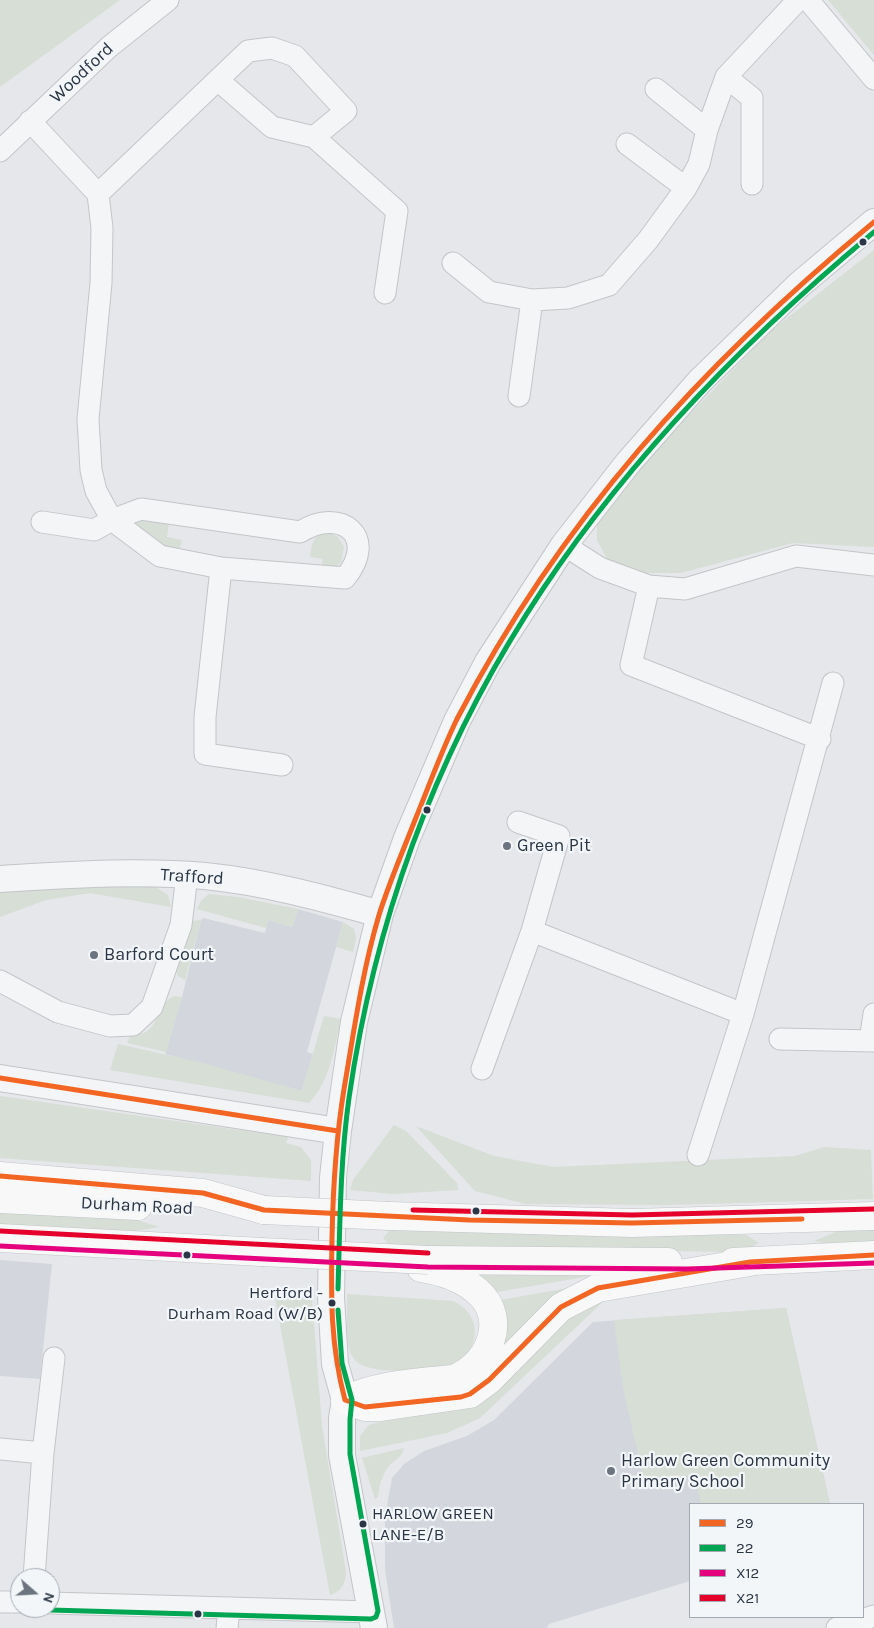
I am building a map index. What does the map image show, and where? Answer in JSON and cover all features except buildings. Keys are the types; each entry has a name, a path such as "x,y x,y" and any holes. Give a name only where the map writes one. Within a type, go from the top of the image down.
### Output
{"main road":[{"path":"0,1176 202,1193 264,1210"},
{"name":"Durham Road","path":"0,1199 413,1218 632,1223 874,1216"},
{"path":"0,1238 350,1257 428,1265 750,1262 874,1255"},
{"path":"346,1400 365,1407 381,1407 470,1394 489,1380 561,1307 598,1288 750,1262"},
{"path":"346,1400 365,1391 379,1388 453,1380 473,1369 481,1360 488,1348 493,1326 489,1307 484,1298 467,1284 428,1265"}],"street":[{"name":"Woodford","path":"0,152 30,121 110,47 168,0"},
{"path":"453,262 489,292 532,300 568,298 609,285 648,240 686,188 699,164 707,130 726,77 798,0"},
{"path":"808,0 874,79"},
{"path":"98,194 219,81 248,51 272,48 294,56 346,111 314,137"},
{"path":"726,77 752,98 752,184"},
{"path":"219,81 272,127 314,137 397,211 385,293"},
{"path":"656,89 707,130"},
{"path":"30,121 98,194 102,228 101,283 88,419 91,470 96,491 112,520 160,556 221,568 345,578 354,568 360,552 358,541 350,529 331,521 313,524 300,532 141,509 112,520 94,530 42,522"},
{"path":"627,144 686,188"},
{"path":"60,1604 228,1618 373,1620 342,1455 342,1418 346,1400 335,1364 331,1311 333,1178 338,1131 354,1022 380,914 414,821 457,721 488,662 564,545 628,462 700,381 799,285 874,222"},
{"path":"519,396 532,300"},
{"path":"564,545 600,568 649,586 685,589 796,556 874,566"},
{"path":"221,568 205,717 206,754 282,765"},
{"path":"649,586 631,665 820,739"},
{"path":"698,1155 743,1014 820,739 833,683"},
{"path":"482,1069 532,931 559,836 518,822"},
{"name":"Trafford","path":"0,879 105,873 187,875 273,886 380,914"},
{"path":"0,981 58,1012 110,1026 133,1025 152,1008 181,925 187,875"},
{"path":"532,931 743,1014"},
{"path":"780,1039 872,1041 874,1014"},
{"path":"0,1078 338,1131"},
{"path":"35,1568 43,1453 54,1358"},
{"path":"0,1449 43,1453"},
{"path":"837,1628 874,1616"}],"shaded area":[{"path":"0,0 120,0 0,87"},
{"path":"828,0 874,0 874,55"},
{"path":"874,250 874,547 793,543 681,573 644,573 608,561 597,540 597,517 674,430 772,330"},
{"path":"141,521 169,524 167,537 182,540 179,551 161,545 135,524"},
{"path":"328,532 338,537 344,547 341,562 333,570 321,569 323,559 310,557 311,548 316,538"},
{"path":"151,884 168,895 171,907 90,893 46,900 0,917 0,891"},
{"path":"209,894 238,897 298,909 292,927 268,920 266,928 197,909 201,901"},
{"path":"298,909 343,922 307,1052 313,1054 302,1091 165,1054 182,997 201,920 203,918 265,933 268,920 292,927"},
{"path":"201,920 185,980 178,976 175,968 190,921"},
{"path":"343,922 354,929 356,937 353,952 336,947"},
{"path":"174,996 182,997 166,1052 127,1043 130,1037 146,1032 154,1024 160,1009"},
{"path":"324,1016 341,1019 327,1075 309,1103 110,1070 118,1044 203,1063 302,1091"},
{"path":"0,1096 288,1137 286,1143 301,1147 311,1160 311,1181 0,1158"},
{"path":"394,1125 406,1131 457,1183 458,1190 394,1194 350,1190 353,1180"},
{"path":"416,1126 494,1156 553,1167 795,1156 824,1147 871,1150 873,1199 671,1205 526,1204 475,1191"},
{"path":"0,1212 118,1214 159,1227 124,1233 0,1229"},
{"path":"391,1229 746,1235 759,1243 741,1252 391,1247 383,1238"},
{"path":"874,1229 874,1246 843,1247 814,1241 841,1230"},
{"path":"0,1260 52,1264 40,1379 0,1376"},
{"path":"477,1272 602,1274 491,1293 476,1278"},
{"path":"602,1282 504,1355 495,1301"},
{"path":"274,1292 312,1299 322,1426 346,1572 342,1586 337,1592 330,1595"},
{"path":"347,1294 453,1301 470,1314 475,1332 473,1342 463,1357 445,1366 402,1371 362,1365 354,1359 349,1346"},
{"path":"607,1298 480,1418 447,1433 360,1451 360,1436 369,1425 388,1420 388,1414 566,1315"},
{"name":"Harlow Green Community Primary School","path":"786,1308 830,1503 689,1503 689,1581 549,1624 547,1628 394,1628 385,1570 385,1517 392,1478 404,1464 424,1451 467,1436 494,1420 593,1322"},
{"path":"786,1308 830,1503 701,1503 694,1474 645,1485 623,1388 614,1320"},
{"path":"404,1448 402,1454 384,1473 378,1497 375,1499 362,1458"}],"transit line":[{"name":"29","path":"874,222 750,332 693,389 640,449 589,512 542,577 498,646 451,731 396,867 379,915 363,980 344,1089 339,1126 332,1219 332,1320 336,1359 345,1400 365,1407 461,1397 470,1394 489,1380 561,1307 598,1288 750,1262 874,1255"},
{"name":"22","path":"338,1289 341,1194 346,1122 375,965 414,840 465,724 526,614 599,511 681,414 773,321 874,232"},
{"name":"29","path":"0,1078 338,1131"},
{"name":"29","path":"0,1176 203,1193 264,1210 469,1220 632,1223 802,1219"},
{"name":"X21","path":"413,1210 632,1215 874,1209"},
{"name":"X21","path":"0,1231 428,1253"},
{"name":"X12","path":"0,1246 428,1267 687,1269 874,1263"},
{"name":"22","path":"60,1610 371,1619 376,1617 378,1611 350,1454 352,1400 342,1363 338,1310"}],"place":[{"name":"Green Pit","path":"507,846"},
{"name":"Barford Court","path":"94,955"},
{"name":"Hertford - Durham Road (W/B)","path":"332,1303"},
{"name":"Harlow Green Community Primary School","path":"611,1471"},
{"name":"HARLOW GREEN LANE-E/B","path":"363,1524"}]}
